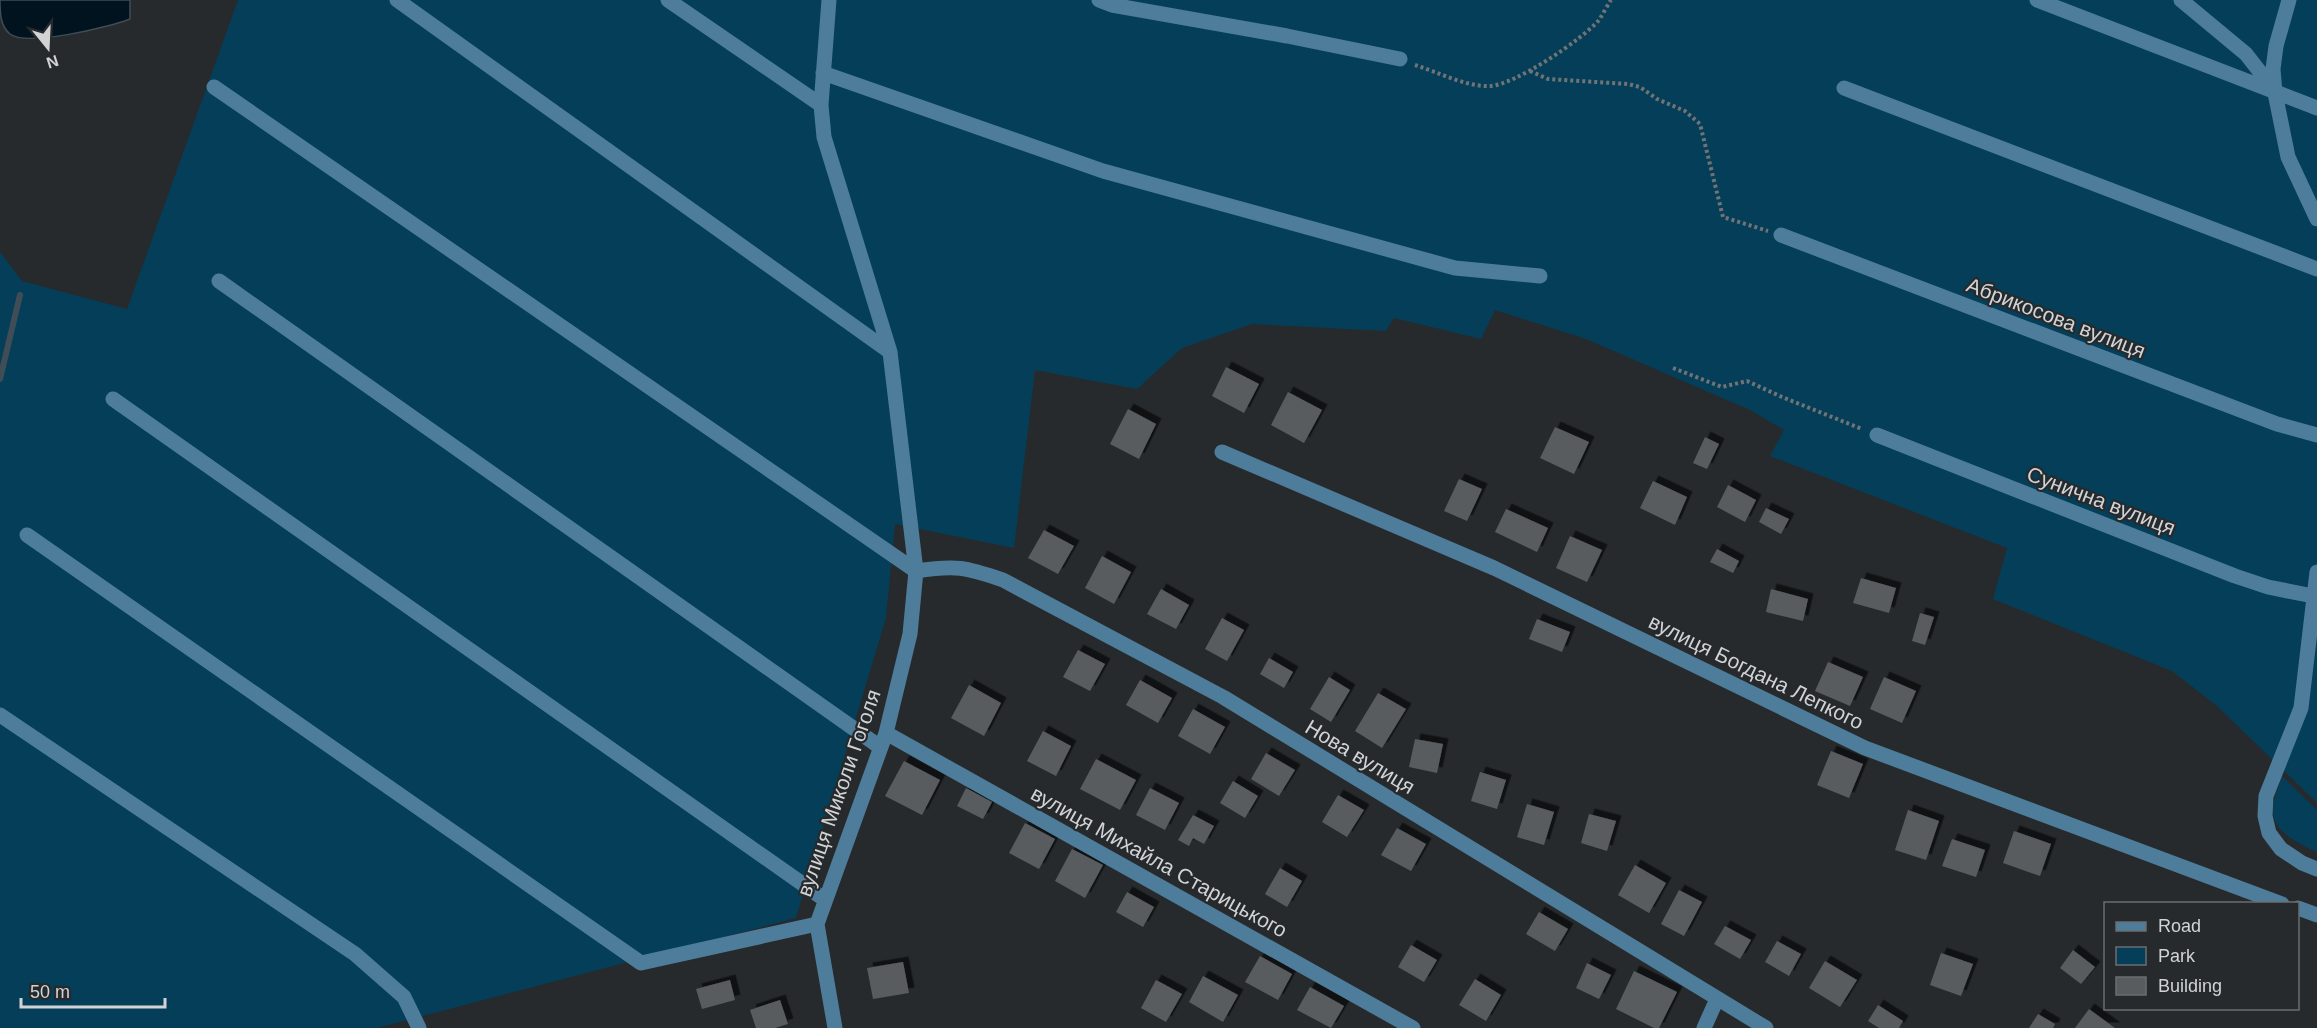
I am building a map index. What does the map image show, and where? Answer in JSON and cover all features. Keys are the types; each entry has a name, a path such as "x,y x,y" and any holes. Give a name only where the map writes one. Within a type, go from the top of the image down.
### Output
{"street":[{"path":"397,0 890,352"},
{"path":"668,0 821,105"},
{"name":"вулиця Миколи Гоголя","path":"829,0 821,105 824,137 890,352 916,571 910,634 883,740 824,899 817,924 835,1028"},
{"path":"1099,0 1112,5 1400,59"},
{"path":"2037,0 2317,108"},
{"path":"2181,0 2246,54 2275,93"},
{"path":"2289,0 2276,46 2273,69 2275,93 2288,157 2317,219"},
{"path":"824,74 1103,171 1455,268 1540,276"},
{"path":"214,87 916,571"},
{"path":"1844,88 2317,269"},
{"name":"Абрикосова вулиця","path":"1781,235 2277,424 2317,435"},
{"name":"вулиця Михайла Старицького","path":"219,281 883,740 1413,1028"},
{"path":"113,399 824,899"},
{"name":"Сунична вулиця","path":"1877,435 2235,576 2268,587 2313,596"},
{"name":"вулиця Богдана Лепкого","path":"1222,453 1494,568 1865,748 2279,902"},
{"path":"27,535 641,963 817,924"},
{"name":"Нова вулиця","path":"916,571 941,567 967,568 1003,580 1223,698 1766,1028"},
{"path":"2317,572 2301,708 2266,796 2265,816 2269,833 2281,849 2302,863 2317,869"},
{"path":"0,715 355,954 404,996 419,1028"},
{"path":"2299,908 2317,915"},
{"path":"1704,1028 1717,999"}],"path":[{"path":"1400,59 1474,85 1491,86 1511,81 1530,71 1585,33 1598,20 1611,0"},
{"path":"1530,71 1548,79 1628,84 1640,87 1658,99 1685,111 1700,124 1723,217 1781,235"},
{"path":"1674,368 1722,387 1747,381 1782,398 1877,435"}],"green space":[{"path":"238,0 2317,0 2317,803 2217,706 2172,671 1993,599 2007,548 1770,456 1784,430 1752,411 1586,339 1495,310 1481,339 1394,318 1386,331 1252,324 1182,348 1137,389 1035,370 1014,548 895,524 886,618 796,918 377,1028 0,1028 0,252 22,281 127,309"},
{"path":"2282,776 2317,810 2317,852 2288,836 2276,823 2273,808"}],"shaded area":[{"path":"0,0 130,0 130,19 69,34 50,37 19,37 10,34 4,27"}],"building":[{"path":"1226,367 1259,384 1244,413 1212,396"},
{"path":"1288,392 1322,410 1304,443 1271,425"},
{"path":"1128,409 1156,424 1139,459 1110,444"},
{"path":"1555,427 1589,442 1574,474 1540,458"},
{"path":"1705,437 1719,444 1707,469 1693,463"},
{"path":"1459,479 1482,489 1467,521 1444,511"},
{"path":"1653,481 1687,497 1675,525 1640,508"},
{"path":"1728,485 1756,500 1745,522 1717,507"},
{"path":"1766,508 1789,519 1781,534 1759,522"},
{"path":"1506,509 1548,528 1537,552 1495,532"},
{"path":"1044,530 1074,546 1058,574 1028,558"},
{"path":"1570,536 1602,550 1587,582 1556,568"},
{"path":"1717,549 1739,561 1733,573 1710,562"},
{"path":"1102,556 1131,572 1114,604 1085,588"},
{"path":"1861,578 1896,588 1889,613 1853,603"},
{"path":"1161,589 1189,605 1176,629 1147,614"},
{"path":"1771,589 1808,599 1803,621 1766,612"},
{"path":"1920,613 1934,617 1925,645 1912,641"},
{"path":"1222,618 1244,630 1227,661 1205,649"},
{"path":"1537,619 1570,632 1562,652 1529,639"},
{"path":"1078,650 1105,664 1090,691 1063,677"},
{"path":"1269,658 1293,672 1284,688 1260,674"},
{"path":"1828,662 1863,677 1850,706 1815,691"},
{"path":"1329,677 1350,690 1331,722 1310,709"},
{"path":"1884,677 1916,691 1902,723 1870,709"},
{"path":"1140,680 1172,698 1158,723 1126,705"},
{"path":"969,685 1001,703 984,736 951,718"},
{"path":"1378,693 1406,709 1382,748 1355,731"},
{"path":"1193,709 1225,727 1210,754 1178,736"},
{"path":"1043,731 1071,746 1056,776 1027,761"},
{"path":"1415,739 1443,744 1437,773 1409,767"},
{"path":"1831,751 1863,764 1849,798 1817,785"},
{"path":"1266,753 1295,770 1279,796 1251,779"},
{"path":"1096,759 1136,780 1120,810 1080,789"},
{"path":"904,761 940,780 922,815 885,796"},
{"path":"1480,772 1506,780 1497,809 1471,801"},
{"path":"1233,781 1258,796 1245,818 1220,803"},
{"path":"966,788 992,802 983,819 957,806"},
{"path":"1150,788 1179,803 1165,830 1136,815"},
{"path":"1338,795 1364,810 1347,837 1322,822"},
{"path":"1527,804 1554,812 1544,845 1517,837"},
{"path":"1908,810 1939,821 1926,860 1895,850"},
{"path":"1589,814 1616,821 1607,851 1581,843"},
{"path":"1193,815 1214,826 1204,844 1193,838 1189,846 1178,840"},
{"path":"1025,823 1055,839 1039,869 1009,853"},
{"path":"1397,828 1426,844 1411,871 1381,855"},
{"path":"2014,831 2051,844 2040,876 2003,863"},
{"path":"1952,839 1985,850 1976,877 1942,866"},
{"path":"1072,849 1103,865 1085,898 1055,881"},
{"path":"1635,865 1666,883 1649,913 1618,895"},
{"path":"1280,868 1302,881 1287,907 1265,894"},
{"path":"1679,890 1702,902 1684,936 1661,924"},
{"path":"1127,892 1154,907 1143,927 1116,912"},
{"path":"1539,912 1568,929 1555,951 1526,934"},
{"path":"1725,926 1751,940 1740,959 1714,944"},
{"path":"1777,941 1801,954 1789,976 1765,962"},
{"path":"1411,945 1437,960 1424,982 1398,967"},
{"path":"2073,950 2095,967 2081,984 2060,968"},
{"path":"1941,953 1973,964 1961,996 1930,985"},
{"path":"1260,956 1292,974 1278,1000 1245,982"},
{"path":"1825,961 1857,980 1840,1007 1809,988"},
{"path":"903,962 909,993 873,999 867,968"},
{"path":"1587,963 1611,975 1599,999 1576,988"},
{"path":"1634,971 1677,992 1659,1028 1654,1028 1616,1009"},
{"path":"1203,976 1238,995 1223,1022 1189,1002"},
{"path":"1475,979 1501,995 1486,1021 1459,1005"},
{"path":"730,980 735,1000 702,1009 696,989"},
{"path":"1156,980 1182,994 1166,1022 1141,1008"},
{"path":"1310,987 1344,1006 1331,1028 1297,1010"},
{"path":"780,1000 788,1024 775,1028 756,1028 750,1010"},
{"path":"1878,1005 1903,1021 1899,1028 1879,1028 1868,1021"},
{"path":"2089,1009 2115,1028 2075,1028"},
{"path":"2038,1014 2055,1024 2053,1028 2029,1028"}],"waterway":[{"path":"0,379 20,295"}]}
